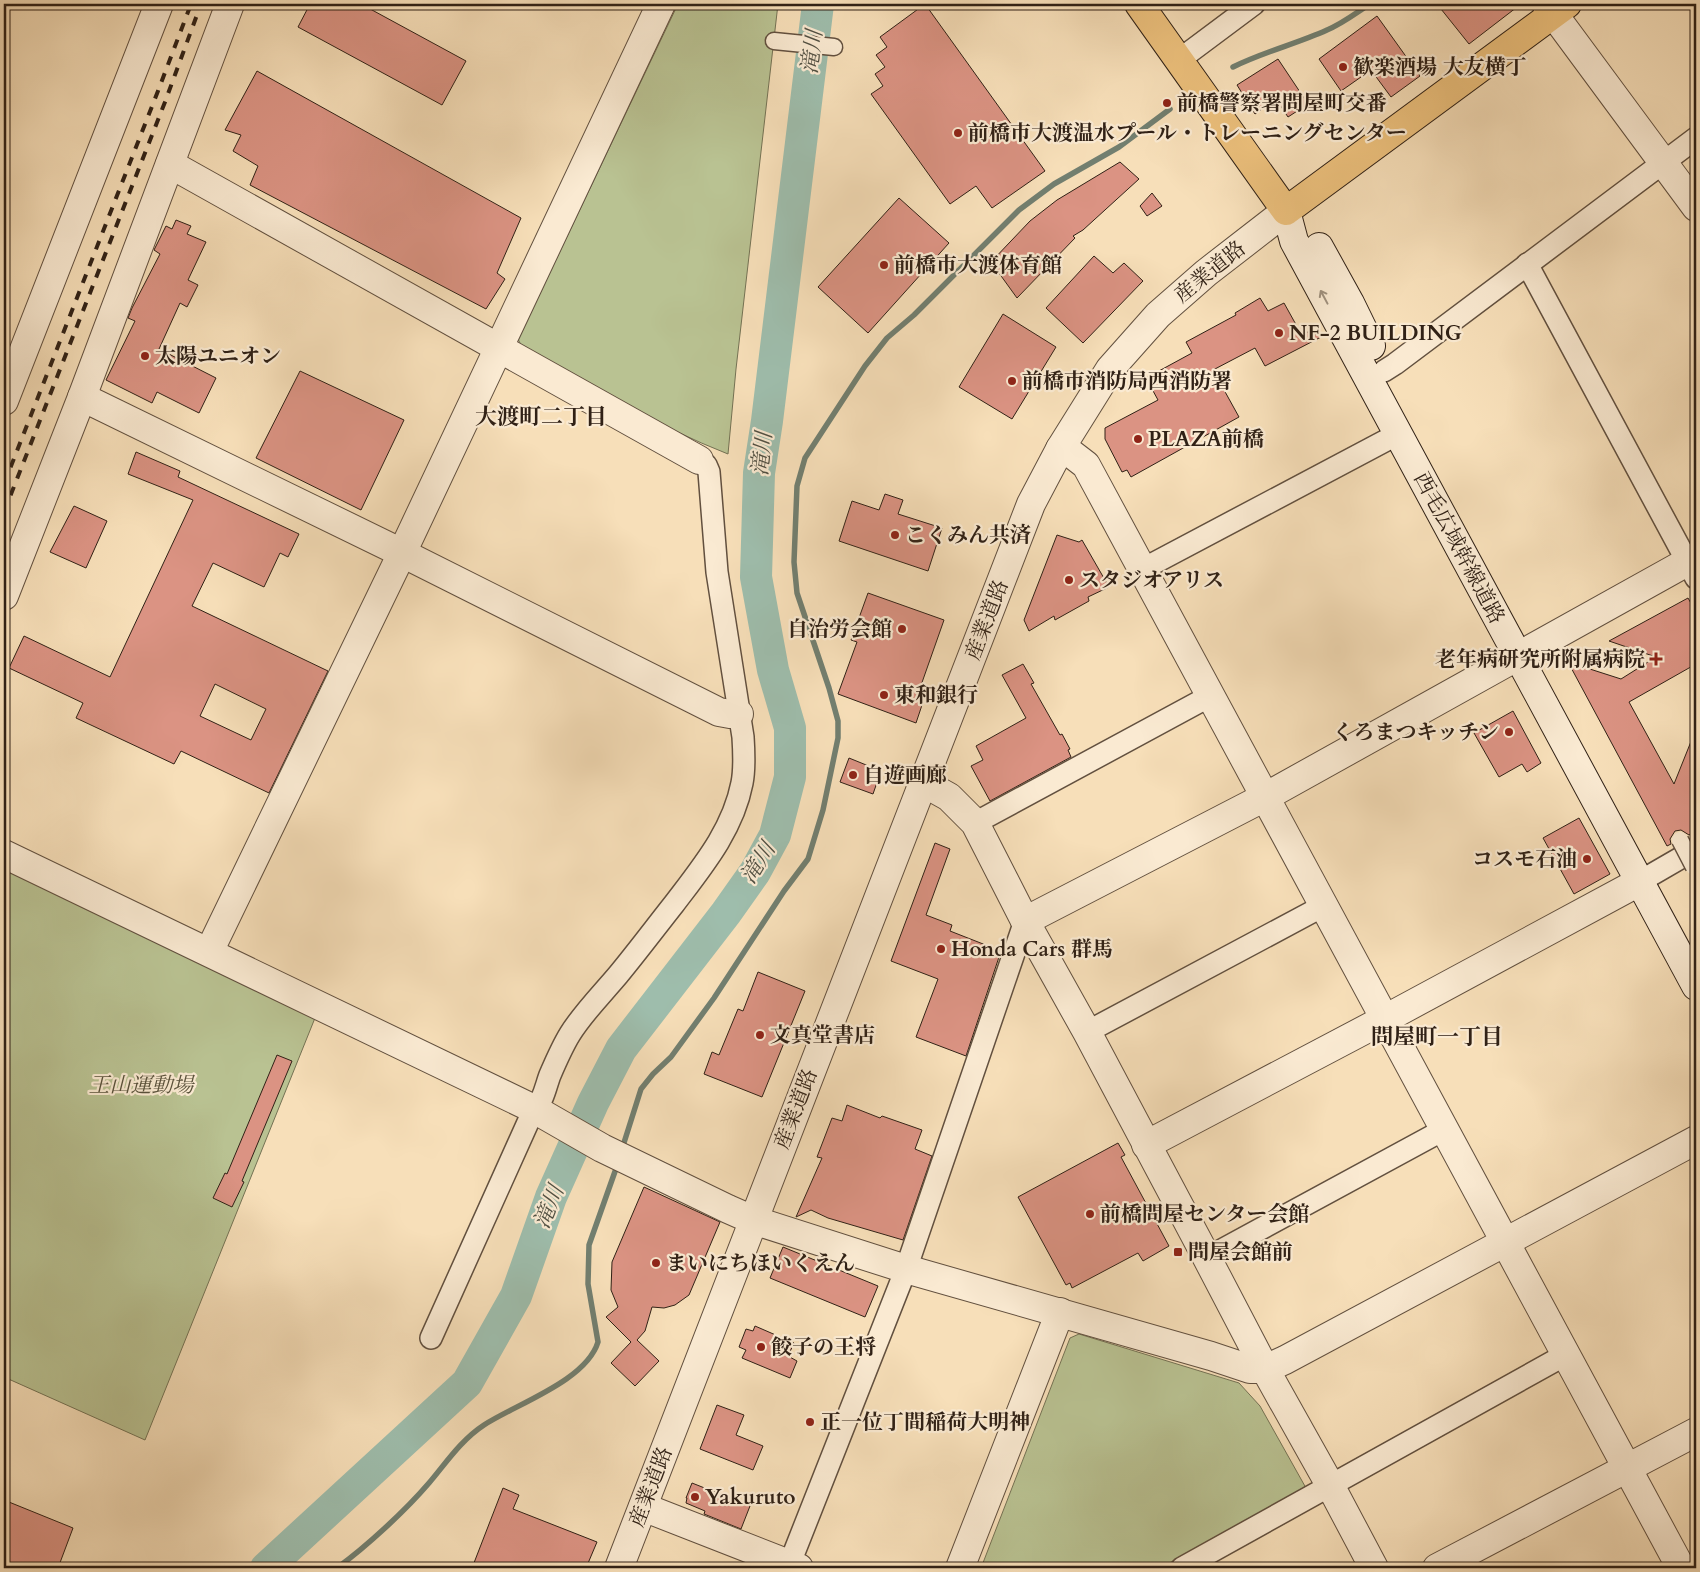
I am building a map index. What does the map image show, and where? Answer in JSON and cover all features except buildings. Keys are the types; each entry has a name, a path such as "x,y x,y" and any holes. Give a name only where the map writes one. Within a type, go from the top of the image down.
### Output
{"main road":[{"name":"西毛広域幹線道路","path":"1139,4 1286,211"},
{"name":"産業道路","path":"1286,211 1556,7"}],"street":[{"path":"4,401 159,4"},
{"path":"4,596 82,397 230,4"},
{"path":"209,952 402,553 661,4"},
{"path":"1179,60 1254,4"},
{"path":"1556,7 1663,162 1696,206"},
{"path":"774,41 834,47"},
{"path":"1384,371 1696,138"},
{"path":"170,164 699,460 706,465 710,472 716,572 743,738 744,761 742,783 720,841 707,860 632,958 570,1033 550,1074 537,1107 541,1113"},
{"name":"西毛広域幹線道路","path":"1286,211 1309,230 1350,303 1525,652 1646,877 1696,986"},
{"name":"西毛広域幹線道路","path":"1286,211 1294,241 1398,434 1525,652"},
{"name":"産業道路","path":"619,1568 1031,504 1060,449 1110,370 1158,315 1206,273 1286,211"},
{"path":"643,1507 792,1567 906,1269 1025,921 1265,797 1525,652 1693,565 1527,264"},
{"path":"82,397 402,553 719,712 738,714"},
{"path":"1143,569 1398,434"},
{"path":"1060,449 1073,455 1086,465 1681,1568"},
{"path":"975,823 1210,696"},
{"path":"924,783 949,797 975,823 1025,921 1087,1032 1265,1369 1374,1568"},
{"path":"1146,1145 1386,1019 1690,852"},
{"path":"4,854 541,1113 602,1148 753,1220 906,1269 1060,1312 1250,1369 1265,1369 1285,1360 1696,1140"},
{"name":"西毛広域幹線道路","path":"1646,877 1696,953"},
{"path":"1087,1032 1324,906"},
{"path":"431,1338 541,1113"},
{"path":"1208,1258 1445,1129"},
{"path":"960,1568 1060,1312"},
{"path":"1182,1568 1565,1355"},
{"path":"1437,1568 1696,1432"}],"green space":[{"path":"678,4 778,4 728,454 675,431 598,391 523,349 518,339"},
{"name":"王山運動場","path":"4,866 315,1018 145,1440 4,1377"},
{"path":"1079,1334 1239,1383 1260,1406 1306,1488 1160,1568 981,1568 1070,1338"}],"waterway":[{"name":"滝川","path":"266,1568 467,1383 516,1296 551,1197 593,1103 621,1049 726,913 755,872 775,835 790,777 790,728 773,670 756,577 759,473 818,4"},
{"path":"1233,67 1333,28 1370,4"},
{"path":"622,1149 641,1089 653,1074 671,1057 714,998 784,891 808,859 823,810 838,738 838,721 797,593 794,562 797,486 805,458 865,366 887,338 914,315 1019,210 1054,184 1119,147 1170,109"},
{"path":"337,1568 373,1539 397,1516 476,1431 565,1380 591,1356 598,1342 588,1284 589,1245 618,1163"}],"railway":[{"path":"4,484 191,4"},
{"path":"4,512 165,102 201,4"}],"place":[{"name":"歓楽酒場 大友横丁","path":"1343,67"},
{"name":"前橋警察署問屋町交番","path":"1167,103"},
{"name":"前橋市大渡温水プール・トレーニングセンター","path":"958,133"},
{"name":"前橋市大渡体育館","path":"884,265"},
{"name":"NF-2 BUILDING","path":"1279,333"},
{"name":"太陽ユニオン","path":"145,356"},
{"name":"前橋市消防局西消防署","path":"1012,381"},
{"name":"PLAZA前橋","path":"1138,439"},
{"name":"こくみん共済","path":"895,535"},
{"name":"スタジオアリス","path":"1069,580"},
{"name":"自治労会館","path":"902,629"},
{"name":"老年病研究所附属病院","path":"1656,659"},
{"name":"東和銀行","path":"884,695"},
{"name":"くろまつキッチン","path":"1509,732"},
{"name":"自遊画廊","path":"853,775"},
{"name":"コスモ石油","path":"1587,859"},
{"name":"Honda Cars 群馬","path":"941,949"},
{"name":"文真堂書店","path":"760,1035"},
{"name":"前橋問屋センター会館","path":"1090,1214"},
{"name":"問屋会館前","path":"1178,1252"},
{"name":"まいにちほいくえん","path":"656,1263"},
{"name":"餃子の王将","path":"761,1347"},
{"name":"正一位丁間稲荷大明神","path":"810,1422"},
{"name":"Yakuruto","path":"695,1497"}],"district":[{"name":"大渡町二丁目","path":"541,417"},
{"name":"問屋町一丁目","path":"1437,1037"}]}
